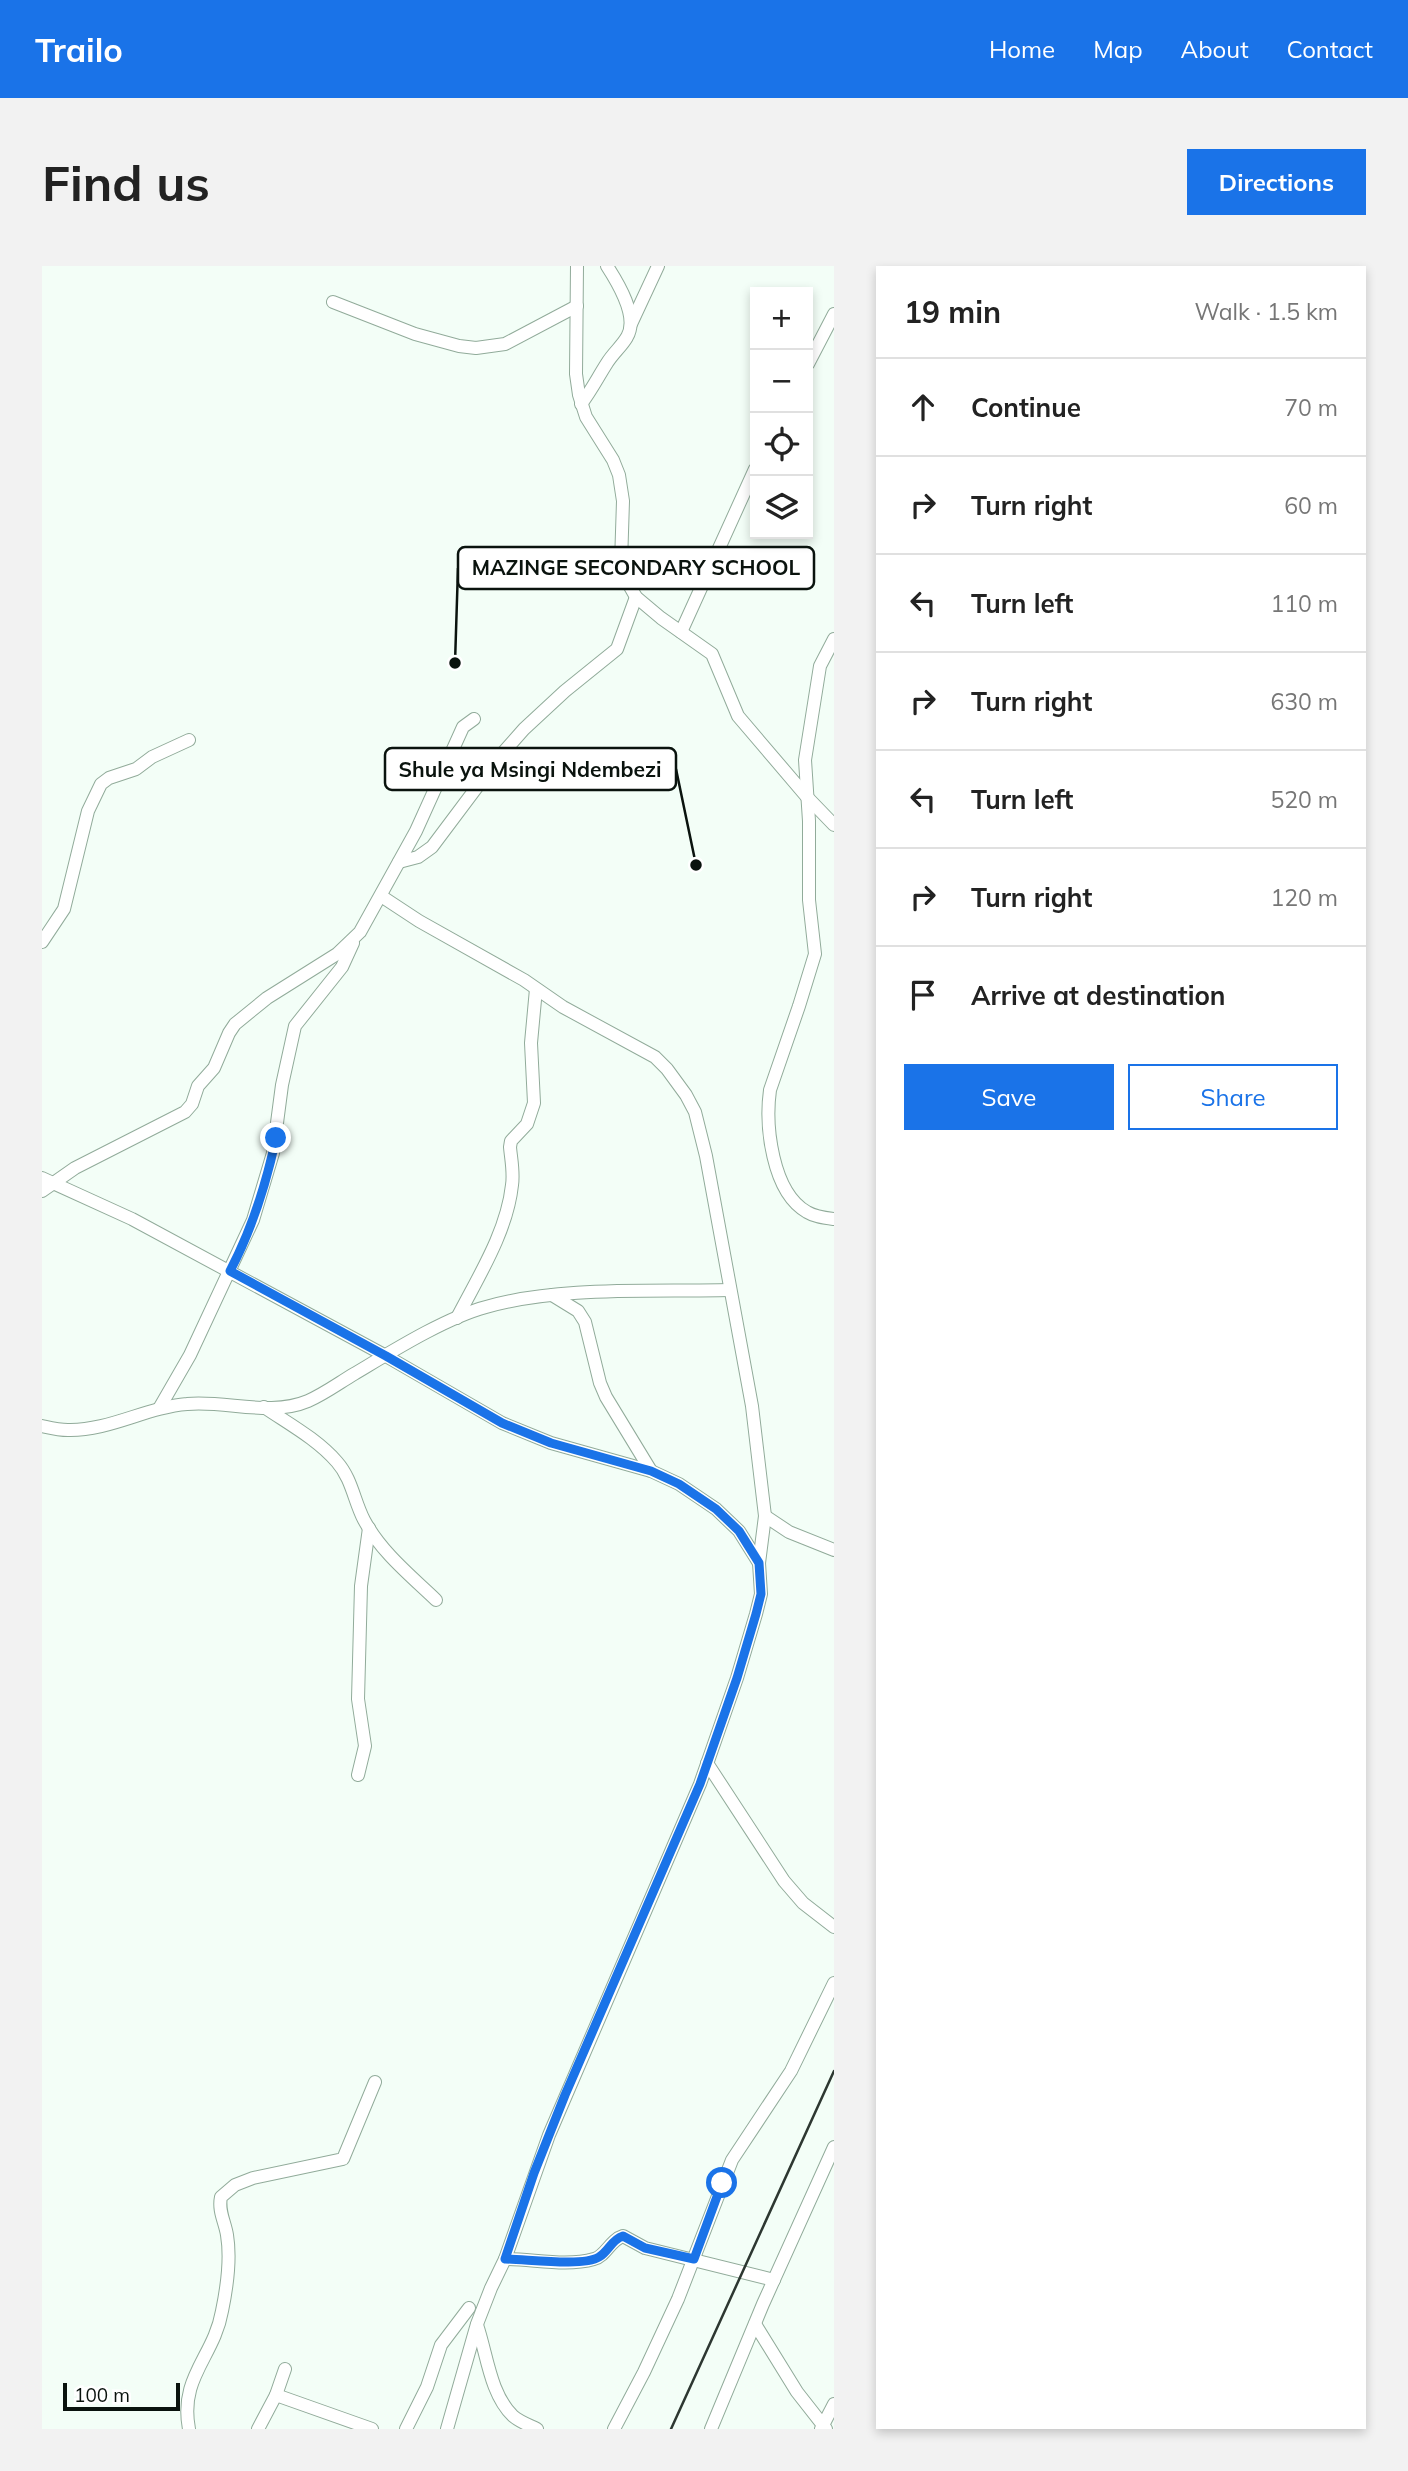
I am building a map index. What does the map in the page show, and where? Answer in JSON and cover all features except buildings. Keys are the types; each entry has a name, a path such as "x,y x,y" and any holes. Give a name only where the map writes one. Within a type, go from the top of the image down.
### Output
{"street":[{"path":"577,266 576,374 586,417 613,460 619,475 623,501 621,564 628,583 636,597 714,658 738,716 834,825"},
{"path":"607,266 627,305 631,324"},
{"path":"581,404 610,358 627,337 658,266"},
{"path":"333,302 415,334 476,348 505,344 578,306"},
{"path":"813,354 834,314"},
{"path":"681,632 752,476"},
{"path":"399,862 418,857 432,848 478,784 524,729 565,691 615,651 636,597"},
{"path":"834,639 820,666 805,760 809,900 815,954 770,1090 768,1119 774,1160 787,1190 807,1212 834,1219"},
{"path":"160,1407 190,1355 250,1229 268,1176 276,1138 283,1076 295,1026 342,967 416,831 463,727 474,719"},
{"path":"42,942 52,931 64,909 84,826 93,797 101,784 109,778 136,769 152,757 189,740"},
{"path":"381,896 578,1016 655,1057 686,1095 695,1112 706,1156 752,1406 765,1516 759,1563 761,1594 737,1678 707,1763 534,2173 505,2259 477,2324 447,2429"},
{"path":"45,1184 185,1112 190,1108 198,1086 214,1068 235,1024 267,998 319,967 354,941"},
{"path":"457,1318 483,1267 508,1207 513,1182 511,1141 527,1124 534,1103 531,1043 536,989"},
{"path":"45,1184 132,1219 386,1356 502,1423 575,1452 651,1471 679,1484 716,1509 739,1531 759,1563"},
{"path":"42,1426 62,1430 84,1429 127,1419 160,1407 203,1403 283,1407 308,1401 457,1318 514,1299 552,1295 729,1290"},
{"path":"552,1295 578,1311 585,1322 606,1397 651,1471"},
{"path":"264,1407 313,1440 339,1464 369,1528 397,1563 436,1600"},
{"path":"765,1516 789,1532 834,1550"},
{"path":"358,1775 365,1746 358,1699 360,1586 369,1528"},
{"path":"707,1763 789,1887 803,1903 834,1927"},
{"path":"614,2429 644,2372 694,2259 732,2160 791,2071 834,1983"},
{"path":"189,2429 191,2383 219,2326 227,2281 227,2234 220,2210 221,2197 234,2185 253,2178 343,2159 375,2082"},
{"path":"714,2428 755,2323 834,2147"},
{"path":"505,2259 542,2262 592,2260 600,2256 614,2240 623,2236 645,2248 774,2280"},
{"path":"406,2429 427,2387 441,2345 469,2308"},
{"path":"755,2323 781,2368 823,2428"},
{"path":"477,2324 503,2406 517,2419 537,2429"},
{"path":"258,2429 276,2395 285,2368"},
{"path":"276,2395 372,2429"},
{"path":"823,2428 834,2404"}],"railway":[{"path":"671,2429 834,2071"}],"place":[{"name":"MAZINGE SECONDARY SCHOOL","path":"455,663"},
{"name":"Shule ya Msingi Ndembezi","path":"696,865"}],"route":[{"path":"276,1138 268,1176 253,1220 230,1271 502,1423 575,1452 651,1471 679,1484 716,1509 739,1531 759,1563 761,1594 756,1614 700,1784 565,2095 534,2173 505,2259 542,2262 592,2260 598,2258 614,2240 623,2236 645,2248 694,2259 722,2183"}]}
